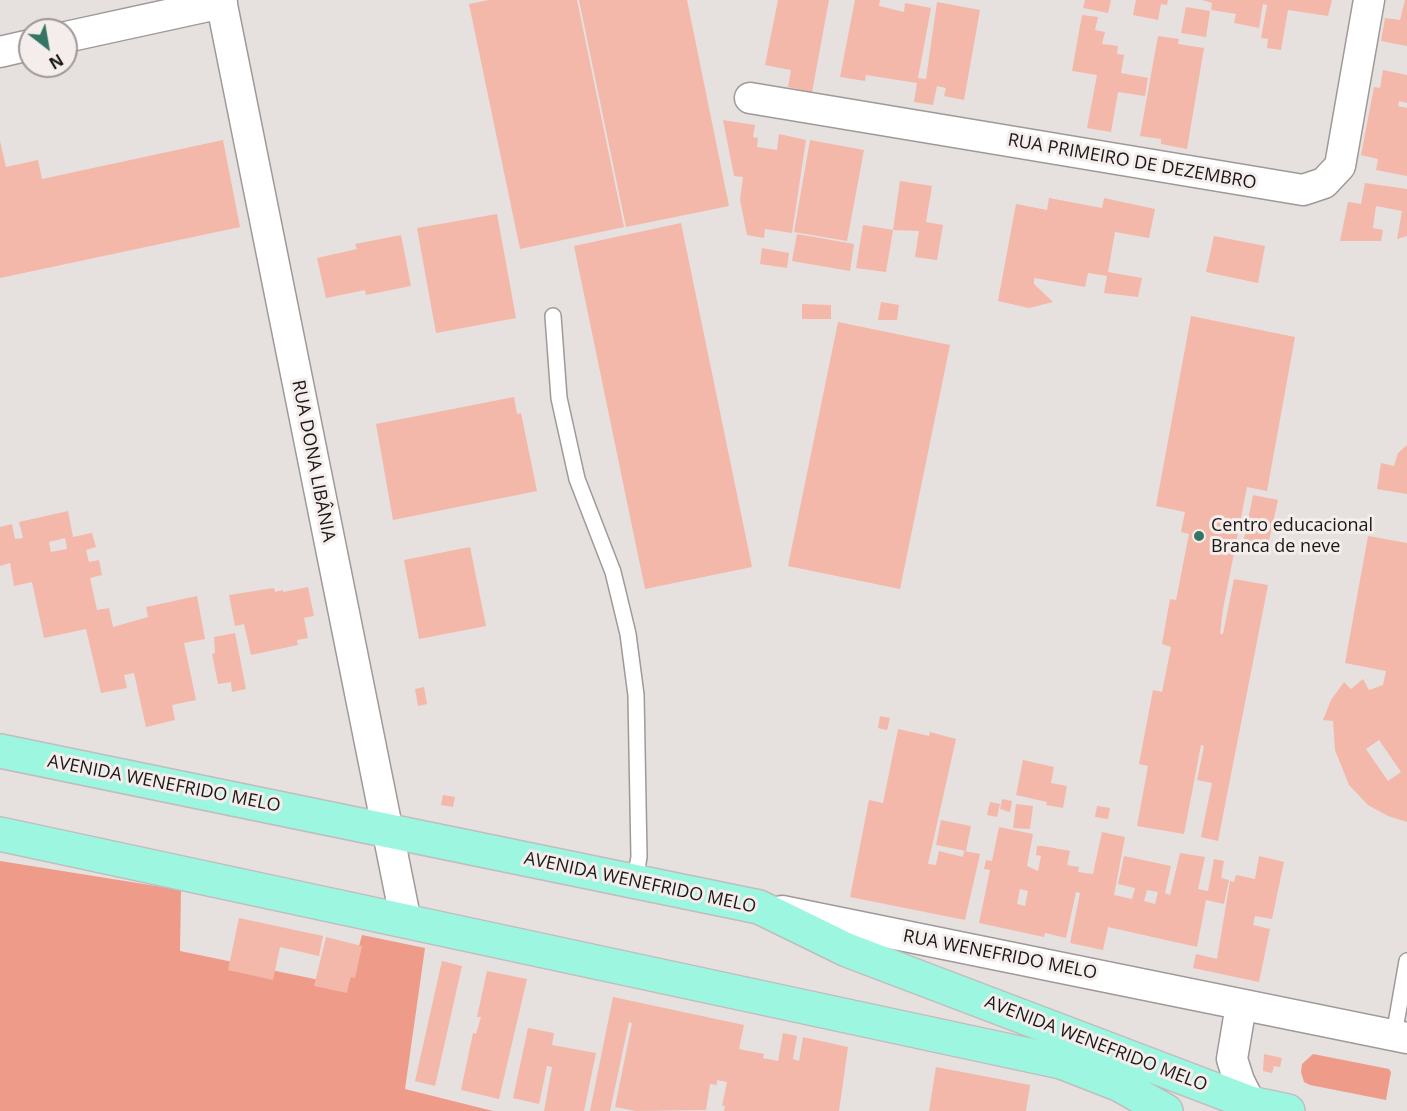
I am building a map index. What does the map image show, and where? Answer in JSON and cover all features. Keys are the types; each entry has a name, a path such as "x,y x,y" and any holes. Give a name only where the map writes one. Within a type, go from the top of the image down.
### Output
{"main road":[{"name":"AVENIDA WENEFRIDO MELO","path":"1,746 387,830 759,907 847,950 1250,1103 1288,1111"},
{"name":"AVENIDA WENEFRIDO MELO","path":"0,834 1060,1062 1120,1085 1166,1111"}],"street":[{"name":"RUA PRIMEIRO DE DEZEMBRO","path":"750,98 1303,190 1324,183 1340,166 1369,0"},
{"path":"78,35 222,2"},
{"name":"RUA DONA LIBÂNIA","path":"222,2 406,922"},
{"path":"0,52 18,48"},
{"name":"RUA WENEFRIDO MELO","path":"759,907 1241,1005"},
{"path":"1250,1103 1232,1059 1241,1005 1401,1037"}],"lane":[{"path":"553,316 559,398 577,479 613,572 628,634 636,695 639,857 635,880"},
{"path":"1401,1037 1407,961"}],"shaded area":[{"path":"0,861 181,890 180,951 348,986 362,935 425,948 405,1089 493,1111 0,1111"},
{"path":"1313,1054 1389,1069 1391,1072 1386,1100 1304,1082 1301,1072 1302,1064"}],"building":[{"path":"489,0 577,0 624,227 520,249 469,4"},
{"path":"579,0 687,0 729,206 626,227"},
{"path":"778,0 829,0 812,92 788,87 791,70 765,65"},
{"path":"855,0 880,0 879,6 904,12 905,3 931,8 918,78 926,79 937,2 980,10 964,100 944,96 946,88 937,86 933,105 914,102 917,83 866,75 865,81 840,77"},
{"path":"1085,0 1111,0 1108,13 1083,8"},
{"path":"1136,0 1168,0 1167,5 1161,4 1158,20 1133,15"},
{"path":"1202,0 1332,0 1328,16 1288,10 1281,50 1267,48 1268,39 1261,38 1267,5 1263,4 1259,28 1234,23 1236,14 1211,10 1212,3"},
{"path":"1405,0 1407,0 1407,46 1381,41 1385,18 1400,20"},
{"path":"1186,7 1210,11 1206,37 1181,33"},
{"path":"1082,15 1098,17 1095,30 1105,32 1102,44 1118,46 1117,54 1124,55 1121,73 1148,78 1145,96 1118,92 1111,132 1087,128 1097,75 1072,71"},
{"path":"1158,36 1179,39 1178,44 1204,48 1187,149 1161,144 1161,139 1140,136"},
{"path":"1383,70 1407,75 1407,103 1399,101 1398,106 1407,108 1407,176 1376,170 1378,159 1361,155 1374,87 1380,88"},
{"path":"723,120 755,125 753,137 758,138 757,147 777,150 779,134 806,140 792,233 765,229 764,238 747,235 740,200 743,177 734,176"},
{"path":"223,140 240,227 0,278 0,141 6,167 38,160 42,179"},
{"path":"810,140 864,150 847,241 794,232"},
{"path":"900,181 932,186 926,222 943,225 937,260 915,257 919,231 893,230"},
{"path":"1365,183 1407,189 1407,236 1397,239 1402,211 1376,206 1373,228 1383,230 1381,241 1340,241 1348,202 1361,204"},
{"path":"1049,198 1102,208 1104,198 1155,209 1149,238 1115,232 1108,272 1142,278 1138,297 1104,293 1107,276 1088,273 1085,287 1034,278 1034,284 1053,302 1029,308 998,301 1016,204 1047,210"},
{"path":"497,214 516,318 436,333 417,228"},
{"path":"681,223 752,567 645,589 574,246"},
{"path":"863,225 893,230 886,272 856,268"},
{"path":"797,234 854,244 850,271 792,261"},
{"path":"401,235 411,286 366,295 365,290 326,298 317,258 357,249 355,244"},
{"path":"1214,236 1265,246 1258,283 1206,272"},
{"path":"762,248 789,253 787,268 760,264"},
{"path":"881,302 899,305 897,320 878,320"},
{"path":"802,304 831,305 831,319 802,319"},
{"path":"1191,316 1295,337 1267,491 1247,487 1223,609 1220,634 1223,634 1234,579 1268,585 1218,841 1201,837 1212,783 1197,780 1204,746 1201,745 1184,834 1137,826 1148,766 1139,764 1153,690 1162,692 1171,647 1162,644 1170,599 1176,600 1189,534 1181,532 1185,512 1156,506"},
{"path":"838,322 950,345 900,589 788,566"},
{"path":"514,397 517,414 521,413 537,491 393,520 376,424"},
{"path":"1407,445 1407,494 1377,489 1381,463 1394,466 1398,453"},
{"path":"1253,495 1278,500 1266,554 1242,549"},
{"path":"68,511 73,537 92,533 96,547 86,550 89,562 99,560 102,575 90,578 97,610 109,608 113,627 148,617 146,607 197,596 205,639 184,643 196,700 172,705 175,720 146,727 134,673 124,675 127,688 101,693 86,629 44,638 32,582 14,586 10,563 0,566 0,527 12,524 15,539 23,538 19,522","holes":["65,538 67,549 51,552 49,542"]},
{"path":"1368,536 1407,543 1407,822 1388,816 1368,805 1349,785 1335,750 1333,721 1323,720 1331,700 1344,682 1351,689 1363,679 1369,690 1383,685 1386,671 1345,663","holes":["1379,740 1401,772 1388,781 1366,749"]},
{"path":"470,547 486,626 419,639 404,560"},
{"path":"308,587 314,616 304,618 308,638 297,640 298,645 251,655 244,624 235,626 229,595 274,588 275,592 283,590 283,592"},
{"path":"235,633 246,689 232,692 231,682 218,684 212,654 215,653 214,637"},
{"path":"424,687 427,704 418,706 415,689"},
{"path":"880,716 890,718 887,730 878,728"},
{"path":"898,729 929,736 930,732 956,739 928,864 936,865 939,851 963,857 964,851 980,854 965,920 850,897 869,800 883,803"},
{"path":"1023,760 1054,767 1051,783 1067,786 1063,808 1016,795"},
{"path":"443,795 455,797 453,807 441,805"},
{"path":"1002,799 1012,801 1010,812 1000,809"},
{"path":"990,802 1000,804 997,817 987,815"},
{"path":"1016,804 1033,806 1030,829 1013,828"},
{"path":"1097,806 1110,808 1108,819 1095,817"},
{"path":"941,820 971,826 966,851 936,845"},
{"path":"999,827 1033,834 1027,866 1038,871 1041,856 1036,855 1037,846 1043,846 1070,851 1067,865 1079,867 1078,872 1093,874 1102,832 1125,837 1114,895 1132,899 1135,888 1118,884 1124,856 1171,866 1165,893 1170,895 1180,853 1205,857 1198,889 1208,891 1214,859 1224,861 1221,878 1229,880 1224,904 1206,900 1197,947 1108,927 1103,950 1070,943 1080,893 1076,892 1066,938 1045,933 1044,937 979,923 990,870 984,869 986,860 992,861","holes":["1020,889 1028,891 1025,906 1017,904","1147,890 1158,892 1155,904 1144,901"]},
{"path":"1259,856 1284,862 1272,919 1255,916 1253,925 1270,929 1259,982 1193,968 1196,954 1217,959 1230,881 1234,882 1236,875 1255,879"},
{"path":"239,918 323,936 319,956 280,947 273,980 228,970"},
{"path":"326,937 362,946 355,978 350,977 347,993 314,986"},
{"path":"442,961 462,966 435,1086 415,1081"},
{"path":"487,971 527,979 499,1099 461,1090 473,1033 476,1034 481,1017 477,1017"},
{"path":"613,997 744,1025 739,1049 764,1054 763,1058 778,1061 783,1033 797,1036 793,1059 799,1061 803,1037 848,1047 839,1111 724,1111 725,1106 722,1106 727,1082 717,1080 717,1085 710,1084 706,1110 636,1111 615,1107 632,1023 629,1022 610,1111 590,1111"},
{"path":"528,1028 554,1033 552,1045 596,1053 584,1111 544,1111 552,1067 547,1066 539,1104 513,1098"},
{"path":"1264,1054 1282,1058 1280,1067 1274,1066 1272,1073 1263,1071"},
{"path":"936,1067 1030,1085 1026,1111 929,1111"}],"place":[{"name":"Centro educacional Branca de neve","path":"1199,536"}]}
